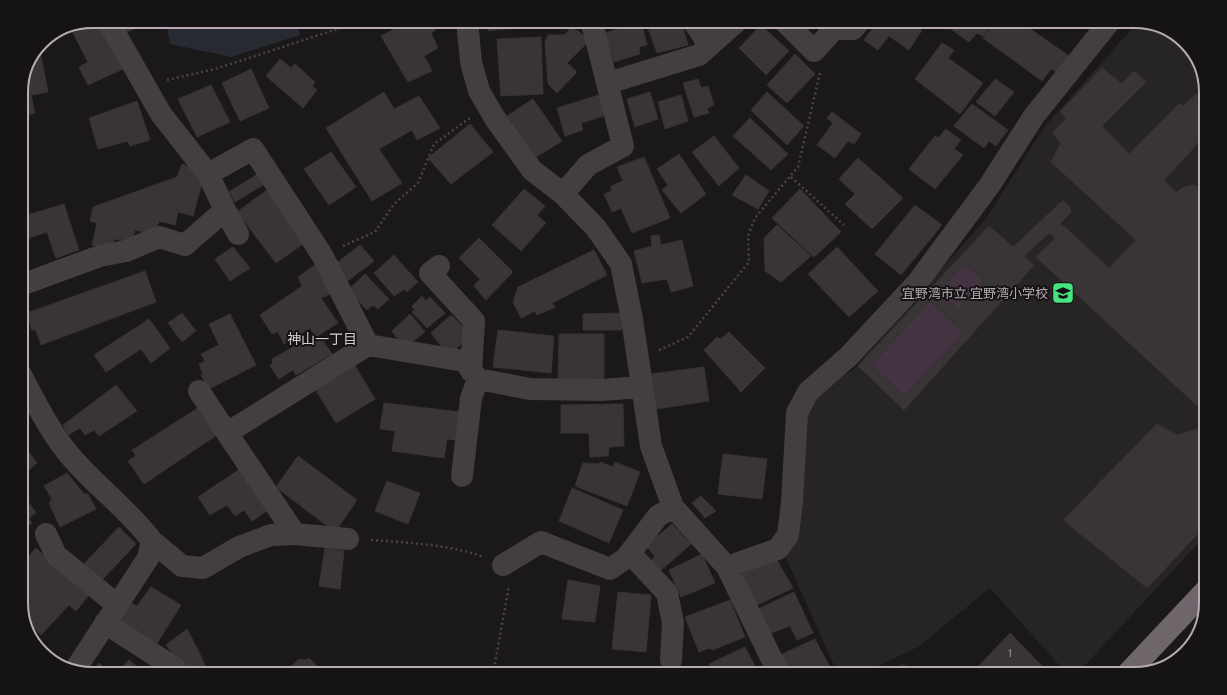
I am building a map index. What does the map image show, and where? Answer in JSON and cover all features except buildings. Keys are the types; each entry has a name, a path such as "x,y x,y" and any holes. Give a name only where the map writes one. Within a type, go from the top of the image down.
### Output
{"highway":[{"path":"1134,667 1199,597"}],"street":[{"path":"112,28 161,114 208,174 238,234"},
{"path":"468,28 471,62 478,91 487,106 532,170 563,194 596,228 621,264 632,319 651,446 673,507 726,567 776,667"},
{"path":"563,194 588,165 623,146 593,28"},
{"path":"698,28 710,45"},
{"path":"608,83 699,55 729,28"},
{"path":"791,28 814,51 832,28"},
{"path":"726,567 778,549 788,535 792,502 797,413 808,392 849,356 917,283 989,186 1034,116 1104,28"},
{"path":"208,174 253,149 322,255 368,345"},
{"path":"28,282 100,256 126,251 159,237 185,245 225,210"},
{"path":"439,266 430,273 474,321 474,375 462,476"},
{"path":"227,433 368,345 464,361 474,375 530,389 601,390 642,387"},
{"path":"28,388 41,412 71,457 140,525 152,542 182,566 203,568 239,547 271,535 295,534 348,539"},
{"path":"199,391 295,534"},
{"path":"508,562 541,542 610,569 630,553 658,516 673,507"},
{"path":"46,534 56,555 117,605"},
{"path":"79,665 148,558 152,542"},
{"path":"630,553 667,593 673,623 671,660"},
{"path":"105,624 173,667"}],"path":[{"path":"145,86 215,69 341,28"},
{"path":"637,355 661,349 688,337 749,262 748,236 755,218 798,168 822,62 814,51"},
{"path":"322,255 375,232 394,204 418,183 434,144 487,106"},
{"path":"790,176 844,225"},
{"path":"348,539 432,544 508,562 494,667"}],"shaded area":[{"path":"167,28 298,28 300,35 231,57 170,44"},
{"name":"宜野湾市立 宜野湾小学校","path":"1133,28 1152,30 1174,41 1188,56 1196,71 1199,88 1199,543 1083,667 1061,667 990,588 918,647 876,667 835,667 786,558 796,527 806,410 831,382 853,370 987,217 1045,126"},
{"path":"965,263 984,281 958,310 938,292"},
{"path":"930,301 964,333 904,396 871,365"},
{"path":"905,663 907,667 896,667"}],"place":[{"name":"宜野湾市立 宜野湾小学校","path":"1063,293"}],"district":[{"name":"神山一丁目","path":"322,339"}]}
